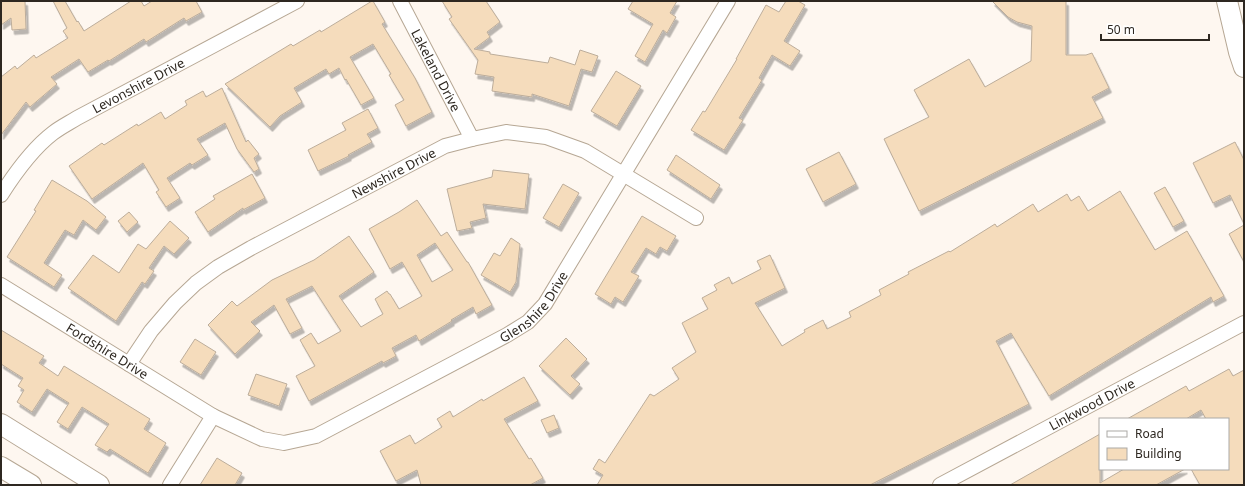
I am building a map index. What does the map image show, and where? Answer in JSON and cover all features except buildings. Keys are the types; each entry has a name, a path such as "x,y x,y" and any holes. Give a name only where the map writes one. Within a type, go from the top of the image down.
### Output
{"main road":[{"path":"1228,1 1239,52 1244,67"},
{"path":"1,424 99,485"},
{"path":"1,467 31,485"}],"street":[{"name":"Levonshire Drive","path":"1,195 16,172 53,133 77,118 297,1"},
{"name":"Lakeland Drive","path":"400,1 472,139"},
{"name":"Glenshire Drive","path":"213,416 262,439 284,442 316,436 507,335 528,322 545,304 728,1"},
{"name":"Newshire Drive","path":"129,364 151,331 175,303 196,283 218,267 251,248 445,146 472,139 506,132 546,137 584,151 696,218"},
{"name":"Fordshire Drive","path":"1,285 213,416"},
{"name":"Linkwood Drive","path":"940,485 1244,323"},
{"path":"170,485 213,416"}]}
